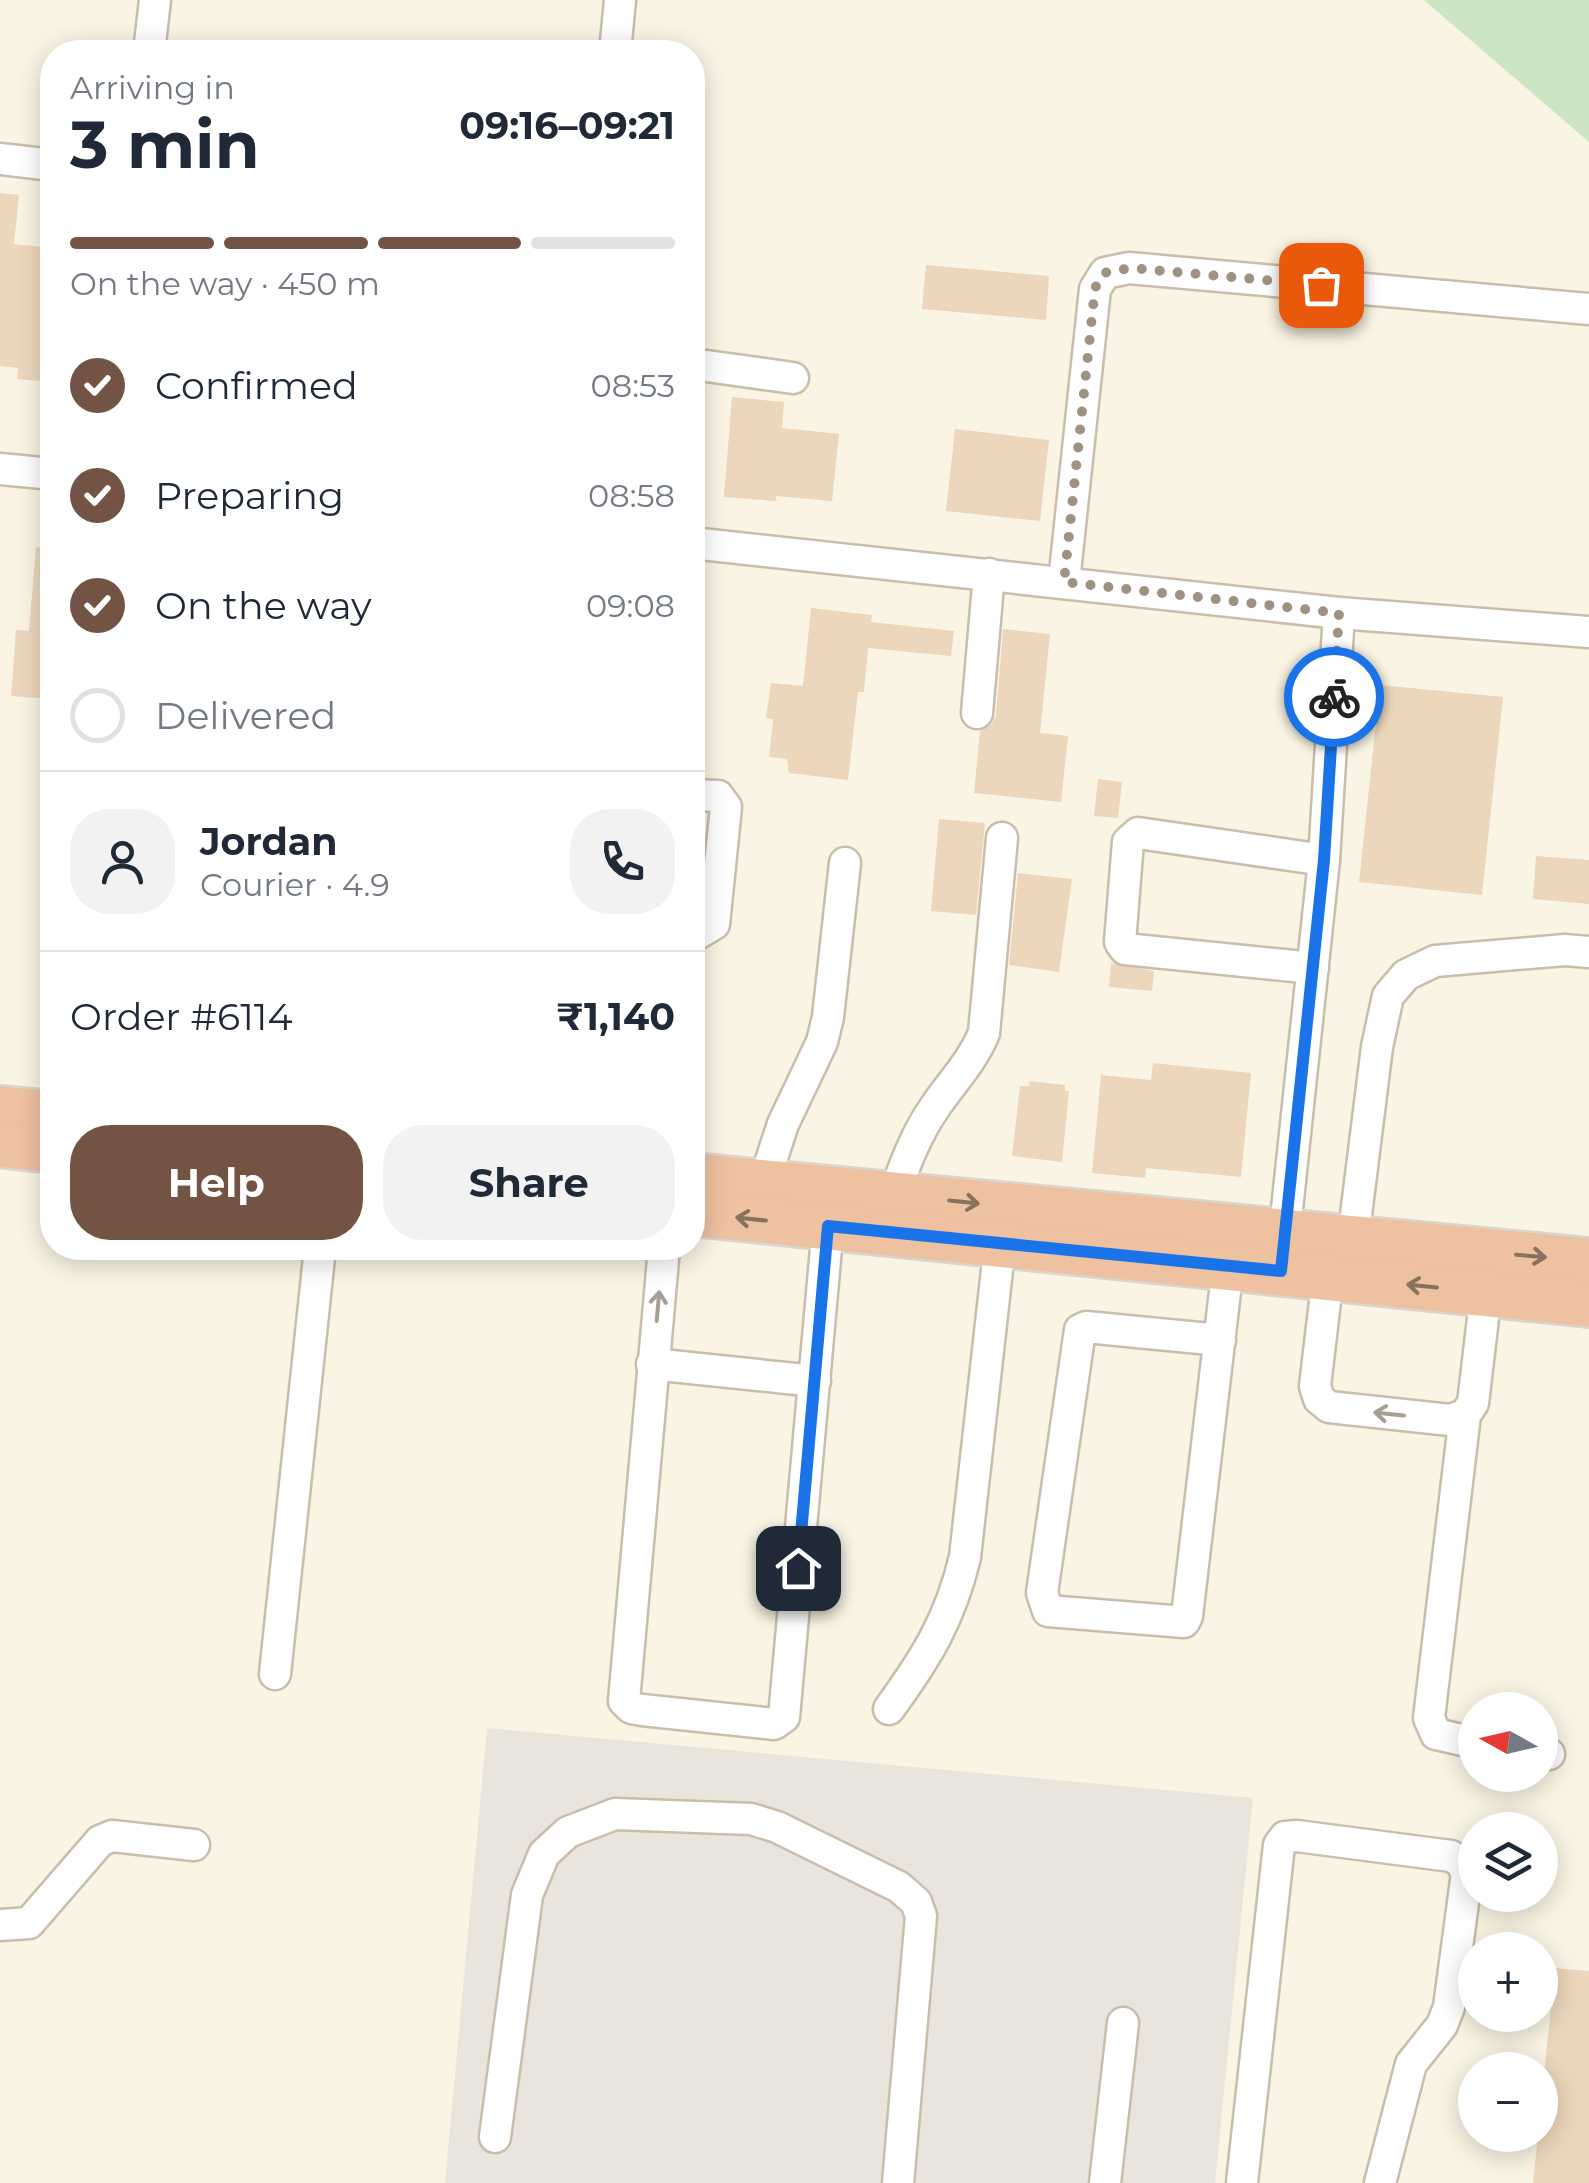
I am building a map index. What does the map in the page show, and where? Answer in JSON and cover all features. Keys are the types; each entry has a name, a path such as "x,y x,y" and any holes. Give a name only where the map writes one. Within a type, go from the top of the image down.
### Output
{"highway":[{"path":"0,1109 40,1113"},
{"path":"0,1144 40,1149"},
{"path":"705,1177 894,1195 1282,1252 1328,1276 1589,1304"},
{"path":"705,1214 1228,1266 1353,1239 1589,1262"}],"street":[{"path":"150,40 155,0"},
{"path":"616,40 620,0"},
{"path":"0,159 40,164"},
{"path":"1064,582 1095,288 1104,273 1130,268 1589,309"},
{"path":"705,366 793,378"},
{"path":"0,469 40,473"},
{"path":"705,544 1339,613 1589,632"},
{"path":"977,712 989,574"},
{"path":"1282,1252 1324,860 1339,613"},
{"path":"705,795 718,796 726,807 714,924 705,929"},
{"path":"1313,968 1125,950 1120,942 1128,842 1138,834 1324,860"},
{"path":"894,1195 913,1144 933,1109 976,1053 984,1034 1002,838"},
{"path":"764,1182 783,1124 822,1042 845,863"},
{"path":"1353,1239 1368,1099 1388,996 1406,974 1435,960 1565,950 1589,952"},
{"path":"663,1260 622,1690 630,1708 774,1724 784,1717 828,1226"},
{"path":"888,1710 928,1655 954,1605 965,1557 1000,1243"},
{"path":"275,1674 319,1260"},
{"path":"1220,1340 1086,1327 1080,1330 1042,1594 1048,1610 1184,1622 1220,1340 1228,1266"},
{"path":"1328,1276 1315,1386 1319,1399 1330,1407 1364,1411 1450,1420 1464,1416"},
{"path":"1458,1739 1436,1734 1429,1718 1464,1416 1473,1403 1479,1378 1486,1293"},
{"path":"652,1364 815,1382"},
{"path":"495,2137 527,1895 544,1854 568,1832 615,1814 725,1816 777,1827 899,1888 916,1902 921,1916 898,2183"},
{"path":"0,1925 29,1923 100,1841 112,1836 194,1845"},
{"path":"1242,2183 1279,1845 1285,1838 1297,1836 1451,1856 1462,1862 1467,1873 1449,2007 1442,2025 1411,2064 1380,2183"},
{"path":"1106,2183 1123,2023"}],"shaded area":[{"path":"487,1728 1253,1798 1215,2183 445,2183"}],"green space":[{"path":"1424,0 1589,0 1589,142"}],"building":[{"path":"0,193 19,195 14,244 40,247 40,381 17,379 18,368 0,366"},
{"path":"926,265 1049,276 1046,320 922,309"},
{"path":"732,397 784,402 782,428 839,434 832,501 724,497"},
{"path":"955,429 1049,440 1040,521 946,511"},
{"path":"36,547 40,548 40,698 11,696 16,630 29,631"},
{"path":"811,608 872,615 871,622 954,631 951,656 868,648 864,692 858,692 848,780 789,773 787,759 769,757 773,719 766,718 771,683 803,686"},
{"path":"1003,629 1050,634 1040,733 1068,736 1061,802 974,793 980,731 992,724 996,715"},
{"path":"1380,685 1503,697 1482,895 1359,882"},
{"path":"1098,779 1122,782 1118,818 1094,816"},
{"path":"939,819 985,823 976,915 931,911"},
{"path":"1536,856 1589,860 1589,904 1533,899"},
{"path":"1018,873 1072,879 1059,972 1009,965"},
{"path":"1111,963 1154,971 1152,991 1109,987"},
{"path":"1153,1063 1251,1073 1241,1177 1146,1168 1145,1178 1092,1173 1101,1075 1151,1080"},
{"path":"1030,1081 1065,1085 1065,1091 1069,1091 1062,1162 1012,1156 1020,1086 1029,1086"},
{"path":"1558,1968 1589,1971 1589,2183 1533,2183 1536,2152 1558,2152 1558,2052 1546,2052 1548,2032 1558,2032"}],"way so far":[{"path":"1321,285 1130,268 1104,273 1095,288 1064,582 1339,613 1334,697"}],"route":[{"path":"798,1568 828,1226 1281,1271 1324,860 1334,697"}]}
